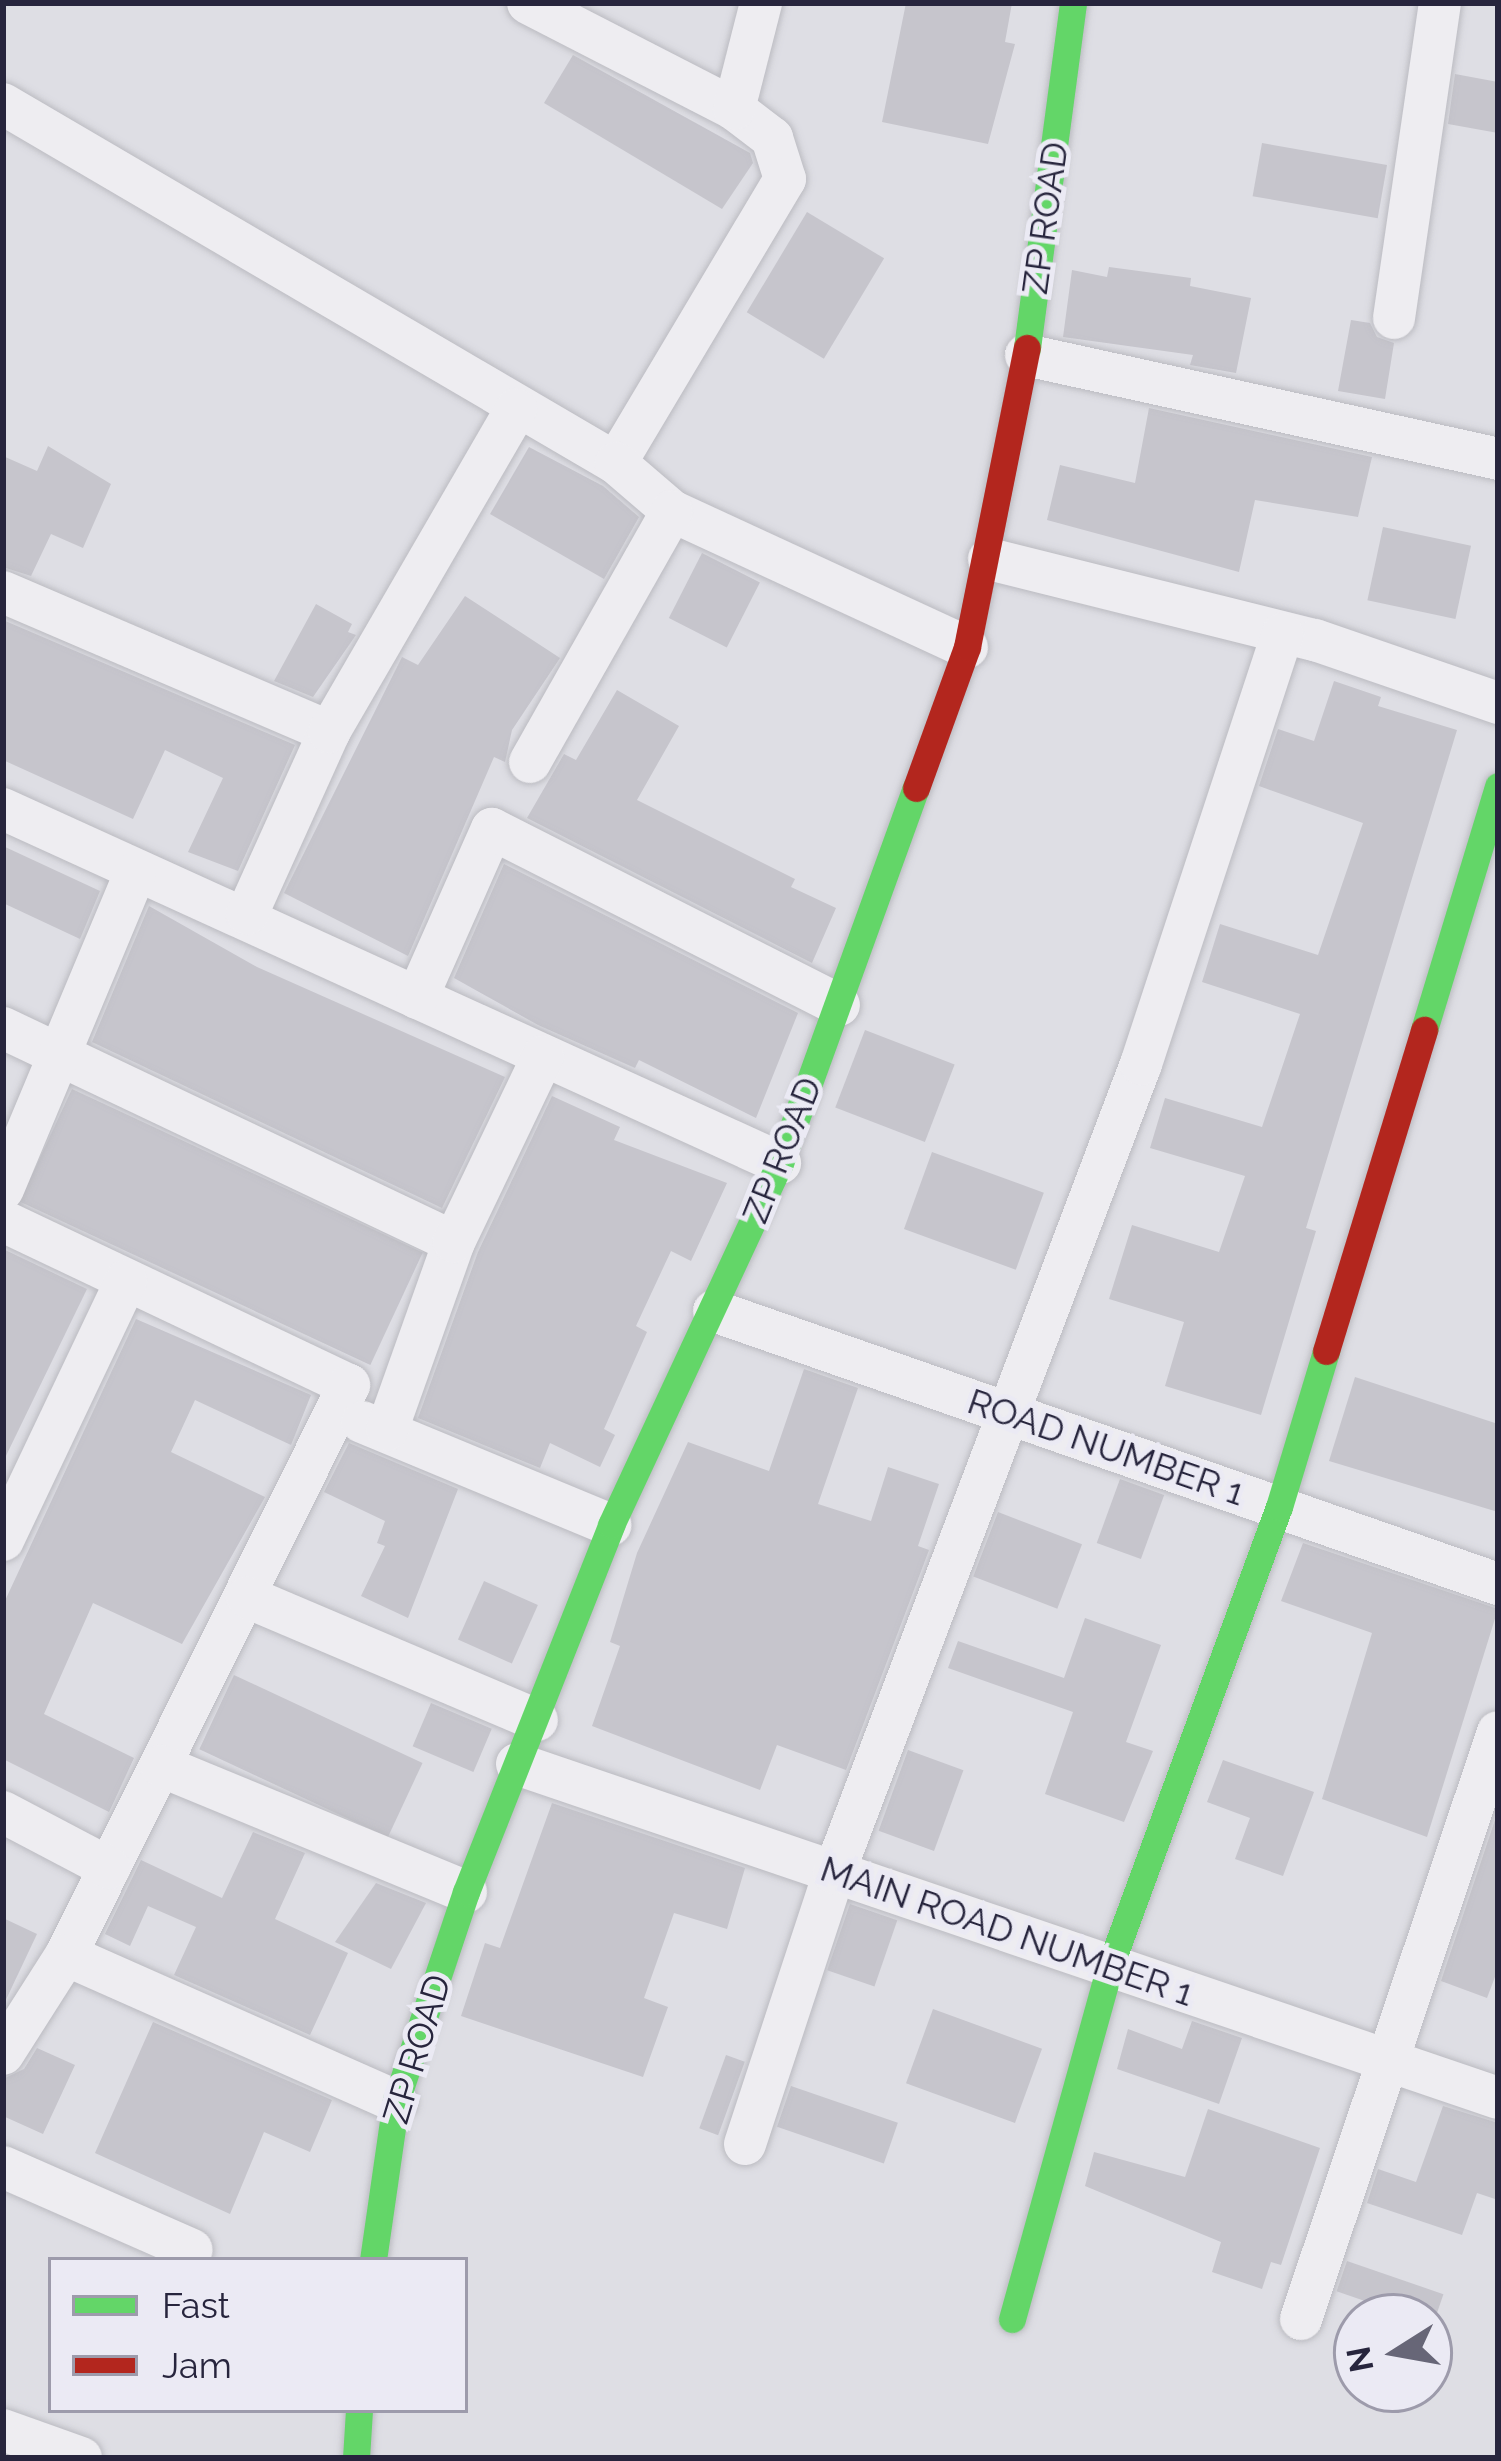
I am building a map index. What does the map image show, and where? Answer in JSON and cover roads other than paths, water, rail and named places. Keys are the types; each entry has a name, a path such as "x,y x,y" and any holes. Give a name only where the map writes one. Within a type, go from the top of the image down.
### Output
{"street":[{"path":"528,3 734,109 772,138 784,179 616,463"},
{"path":"734,109 760,3"},
{"name":"ZP ROAD","path":"373,2257 396,2101 466,1892 538,1720 611,1525 779,1162 967,647 989,559 1026,355 1072,3"},
{"path":"1394,318 1440,3"},
{"path":"3,104 516,409 616,463 672,511 967,647"},
{"path":"1026,355 1498,459"},
{"path":"247,914 329,732 516,409"},
{"path":"530,762 672,511"},
{"path":"989,559 1282,634 1498,703"},
{"path":"3,592 329,732"},
{"path":"745,2144 834,1873 1141,1064 1282,634"},
{"path":"1012,2319 1110,1966 1279,1507 1498,786"},
{"path":"3,809 135,873 247,914 417,998 779,1162"},
{"path":"417,998 491,829 839,1005"},
{"path":"3,1190 135,873"},
{"path":"3,1028 454,1242"},
{"path":"387,1430 454,1242 543,1056"},
{"path":"3,1221 350,1385 66,1955 3,2054"},
{"path":"3,1540 126,1281"},
{"name":"ROAD NUMBER 1","path":"714,1311 1498,1584"},
{"path":"335,1413 387,1430 611,1525"},
{"path":"248,1597 538,1720"},
{"path":"1301,2319 1394,2062 1498,1732"},
{"name":"MAIN ROAD NUMBER 1","path":"517,1764 1498,2098"},
{"path":"161,1766 466,1892"},
{"path":"3,1812 110,1868"},
{"path":"66,1955 396,2101"},
{"path":"3,2167 191,2250"},
{"path":"356,2458 359,2413"},
{"path":"3,2430 58,2454"}]}
